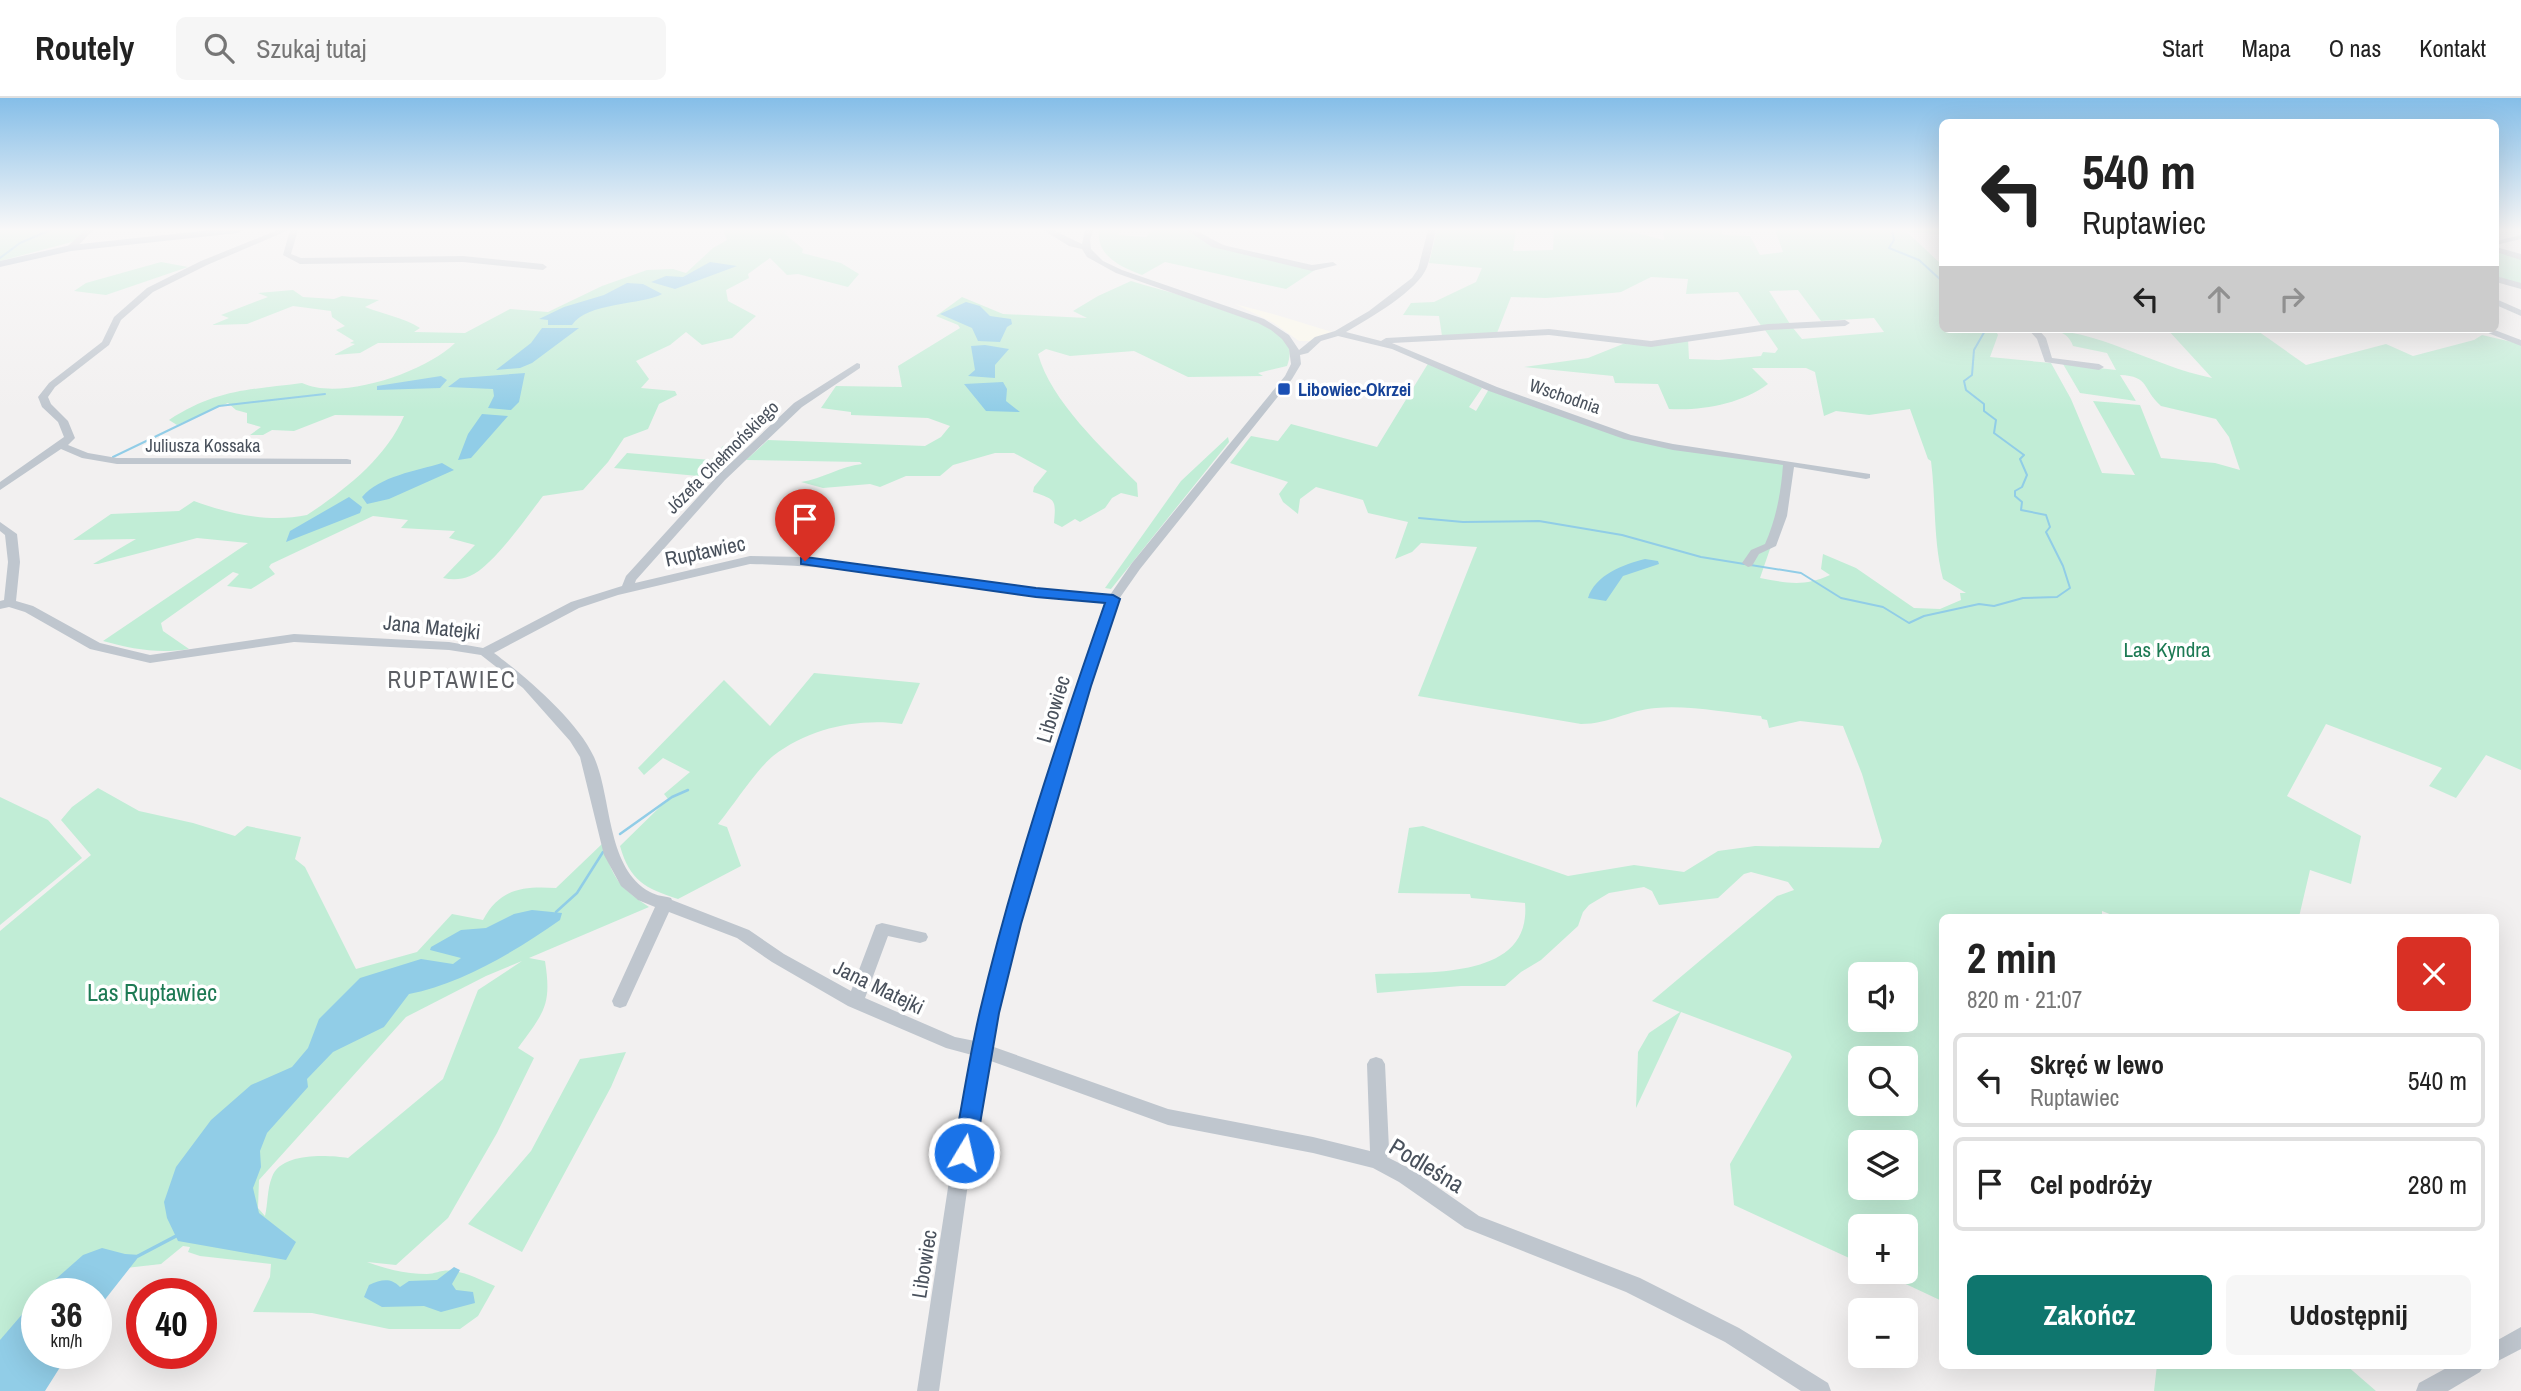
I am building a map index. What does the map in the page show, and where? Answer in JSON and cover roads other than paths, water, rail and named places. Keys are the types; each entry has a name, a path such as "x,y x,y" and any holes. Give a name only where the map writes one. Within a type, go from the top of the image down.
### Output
{"street":[{"path":"0,487 70,438 63,421 46,405 43,397 52,385 106,343 121,313 150,290"},
{"path":"1174,290 1261,321 1284,335 1296,354 1305,351 1323,337 1338,333 1372,313 1402,290"},
{"path":"2499,303 2521,313"},
{"path":"1377,342 1549,332 1651,344 1768,327 1845,323"},
{"name":"Wschodnia","path":"1338,333 1377,342 1427,359 1515,397 1628,437 1673,447 1866,477"},
{"path":"2036,333 2048,360 2099,367"},
{"path":"2492,333 2521,343"},
{"name":"Libowiec","path":"928,1391 982,1050 1025,876 1104,621 1113,599 1179,511 1289,377 1296,364 1296,354"},
{"name":"Józefa Chełmońskiego","path":"628,588 629,579 722,478 798,405 857,366"},
{"name":"Juliusza Kossaka","path":"62,446 86,456 117,461 347,461"},
{"path":"1748,563 1755,552 1770,546 1778,528 1787,492 1789,463"},
{"name":"Jana Matejki","path":"0,525 11,534 14,562 5,604 49,618 94,646 128,656 150,659 294,638 449,646 485,652 528,685 565,723 587,757 612,855 623,877 644,895 743,934 778,958 854,1001 952,1043 982,1050"},
{"name":"Ruptawiec","path":"485,652 575,605 628,588 736,561 805,561 1036,593 1113,599"},
{"path":"620,1001 665,902"},
{"path":"854,1001 861,990 882,929 920,937"},
{"name":"Podleśna","path":"982,1050 1168,1117 1314,1144 1377,1161 1406,1176 1472,1222 1633,1285 1732,1335 1820,1391"},
{"path":"1376,1064 1380,1149 1377,1161"},
{"path":"2499,1350 2521,1338"},
{"path":"2427,1391 2466,1369"}],"water":[{"path":"613,290 655,290 662,294 590,312 572,325 548,325 548,320 539,319 564,307"},
{"path":"966,302 980,306 990,316 1011,319 1012,324 1007,327 1000,342 978,341 972,328 940,314"},
{"path":"542,328 579,328 532,363 520,368 496,370 531,343"},
{"path":"971,346 1009,349 995,365 995,378 968,376 975,370"},
{"path":"525,373 519,402 511,410 488,408 494,396 493,389 448,387 460,378"},
{"path":"441,376 447,380 440,388 377,390 377,386"},
{"path":"1003,382 1007,389 1006,401 1020,412 986,411 964,384"},
{"path":"482,414 508,416 471,458 458,460 468,434"},
{"path":"442,463 454,470 389,499 367,504 362,497 388,479"},
{"path":"349,497 362,507 360,513 286,542 290,531"},
{"path":"1645,559 1658,561 1659,564 1623,576 1606,601 1588,598 1597,583 1611,572"},
{"path":"532,910 562,913 560,920 488,965 448,983 409,994 384,1027 333,1052 307,1079 308,1087 267,1133 260,1151 261,1167 253,1188 259,1213 296,1242 286,1260 178,1241 167,1218 164,1202 176,1167 211,1120 251,1085 292,1067 308,1048 319,1019 360,978 421,959 453,964 461,958 430,950 431,947 461,930 486,928 514,914"},
{"path":"102,1248 140,1255 112,1291 112,1278 57,1278 83,1255"},
{"path":"454,1267 460,1270 452,1284 456,1290 473,1292 475,1303 441,1312 424,1306 382,1307 364,1297 369,1285 378,1282 385,1280 400,1287 409,1281 437,1280"},
{"path":"21,1316 21,1369 59,1369 45,1391 0,1391 0,1340"}],"waterway":[{"path":"1419,518 1463,522 1539,521 1622,535 1701,557 1801,573 1841,598 1883,607 1909,623 1924,616 1979,604 1994,606 2023,598 2057,597 2070,588 2063,566 2046,532 2050,527 2046,515 2021,510 2022,502 2015,496 2015,491 2022,487 2027,475 2020,459 2024,455 1994,433 1996,420 1984,411 1984,404 1966,390 1964,381 1972,375 1974,350 1984,333"},
{"path":"113,457 219,406 325,394"},
{"path":"620,834 672,797 688,790"},
{"path":"556,912 577,893 603,852"},
{"path":"138,1256 178,1235"}],"place":[{"name":"Libowiec-Okrzei","path":"1284,389"}],"district":[{"name":"RUPTAWIEC","path":"452,679"}],"park label":[{"name":"Las Kyndra","path":"2167,649"},
{"name":"Las Ruptawiec","path":"152,992"}]}
